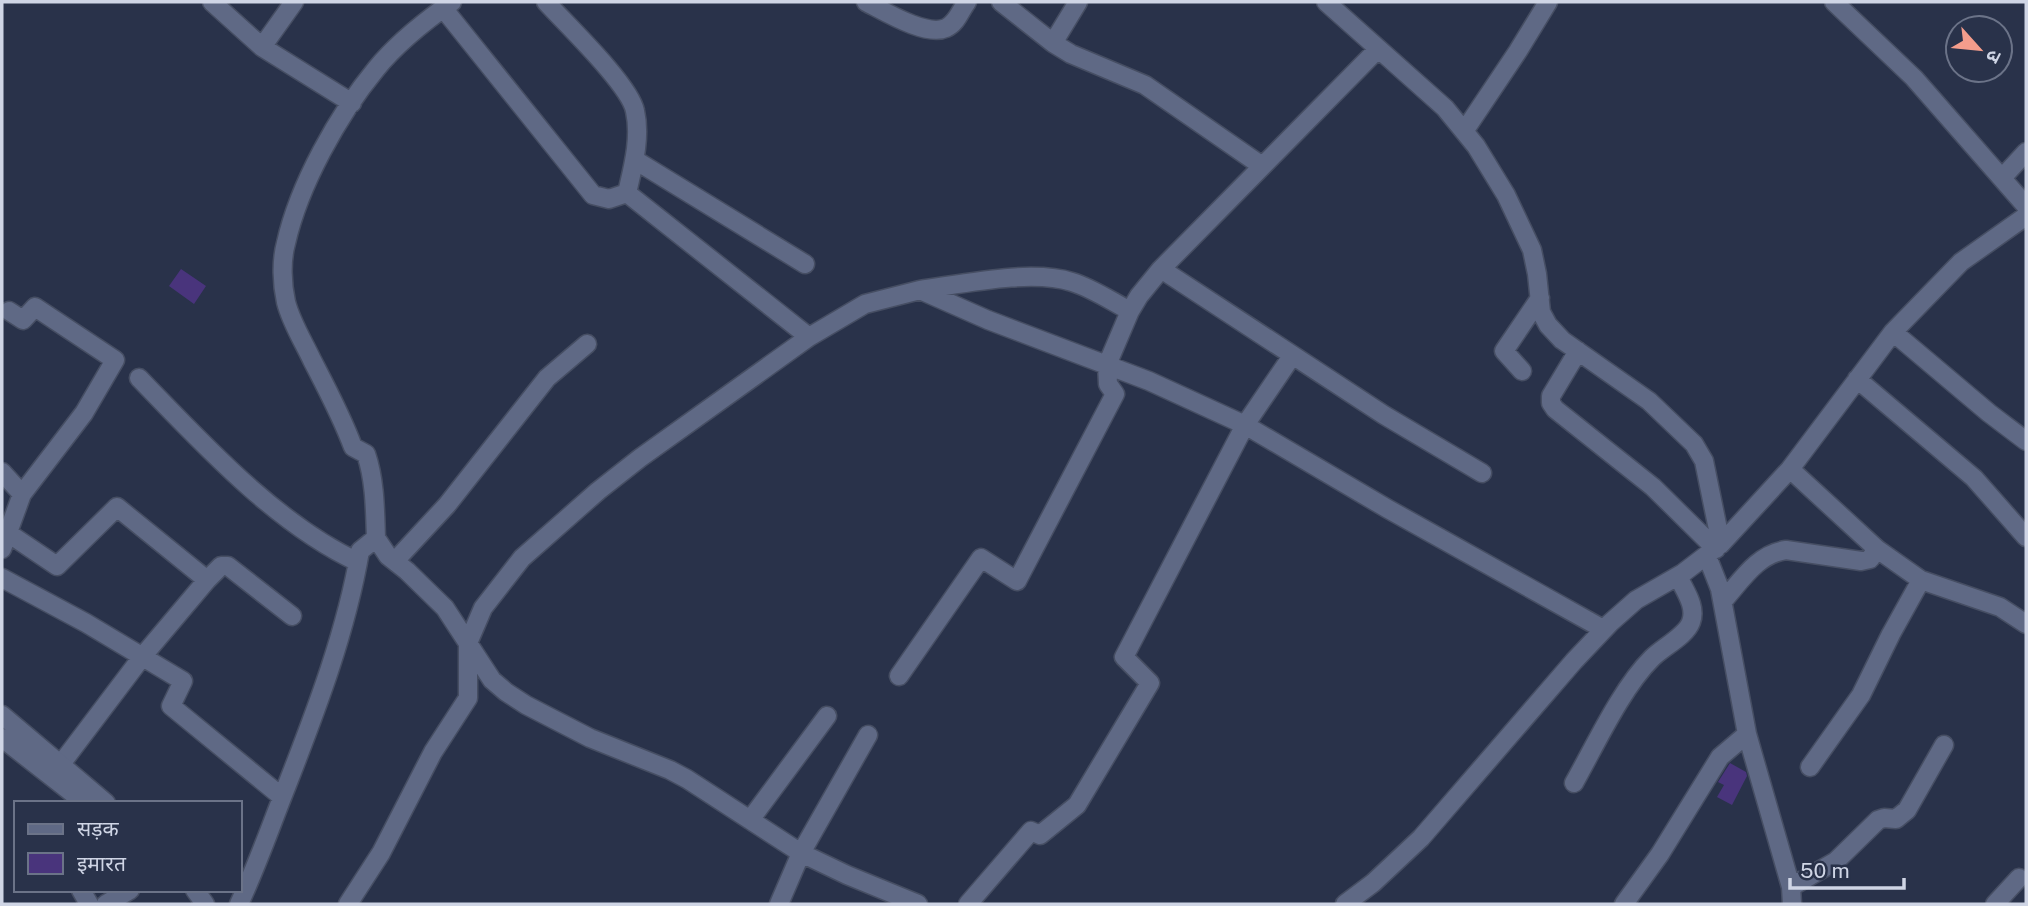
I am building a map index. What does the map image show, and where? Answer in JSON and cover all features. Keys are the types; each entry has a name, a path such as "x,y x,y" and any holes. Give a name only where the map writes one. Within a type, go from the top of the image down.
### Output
{"street":[{"path":"212,2 262,47 352,103"},
{"path":"262,47 294,2"},
{"path":"545,2 621,85 635,110 635,160 627,193"},
{"path":"866,2 908,23 935,30 946,29 955,21 967,2"},
{"path":"1001,2 1053,43 1071,54 1145,85 1262,166"},
{"path":"1053,43 1078,2"},
{"path":"1326,2 1429,93 1465,130 1490,166 1532,250 1541,312 1548,325 1562,340 1649,401 1694,444 1704,461 1716,576 1747,734 1792,896 1836,861 1878,820 1896,819 1907,810 1944,745"},
{"path":"1465,130 1548,2"},
{"path":"1345,904 1373,883 1421,838 1603,629 1636,600 1678,576 1715,550 1790,469 1893,332 1961,262 2025,217 2002,178 1914,78 1834,2"},
{"path":"627,193 609,199 593,195 447,5 426,21 377,68 352,103 311,172 285,245 283,275 286,302 297,330 342,418 353,447 366,454 375,501 376,538 388,556 445,608 492,680 526,705 590,738 679,775 801,853 847,876 918,904"},
{"path":"899,676 981,558 1017,581 1115,394 1108,384 1107,365 1139,296 1161,269 1378,49"},
{"path":"2002,178 2026,152"},
{"path":"635,160 805,264"},
{"path":"627,193 809,337"},
{"path":"1161,269 1384,415 1482,473"},
{"path":"348,904 380,853 433,752 468,698 468,643 483,608 522,558 640,458 809,337 865,304 920,290 1012,279 1052,278 1091,290 1130,311"},
{"path":"920,290 988,320 1107,365 1245,425 1388,509 1603,629"},
{"path":"1522,371 1504,351 1540,298"},
{"path":"9,311 23,320 35,307 115,360 84,413 22,494 5,541 57,566 117,507 207,580"},
{"path":"1893,332 2026,440"},
{"path":"395,561 447,505 547,378 587,344"},
{"path":"1578,351 1551,396 1555,409 1653,487 1715,550"},
{"path":"968,904 1031,831 1040,835 1077,805 1150,683 1125,657 1245,425 1292,356"},
{"path":"139,378 207,447 282,515 327,546 358,562"},
{"path":"1857,379 1974,478 2026,537"},
{"path":"1790,469 1877,549 1921,580 2000,607 2026,624"},
{"path":"2,472 22,494"},
{"path":"239,904 320,702 355,584 360,551 376,538"},
{"path":"1723,601 1755,565 1767,555 1778,551 1861,561 1870,559 1877,549"},
{"path":"61,764 142,657 221,566 226,565 292,616"},
{"path":"1574,783 1641,669 1687,630 1693,612 1692,606 1678,576"},
{"path":"2,578 86,623 183,681 171,706 282,797"},
{"path":"1810,766 1861,695 1921,580"},
{"path":"2,715 104,801"},
{"path":"750,820 827,716"},
{"path":"1624,904 1660,855 1720,757 1747,734"},
{"path":"779,904 801,853 868,735"},
{"path":"2,738 82,801"},
{"path":"1995,904 2020,878"},
{"path":"106,904 127,892"}],"building":[{"path":"181,269 206,286 194,304 169,286"},
{"path":"1730,763 1746,772 1747,776 1732,805 1717,797 1724,785 1718,782"}]}
